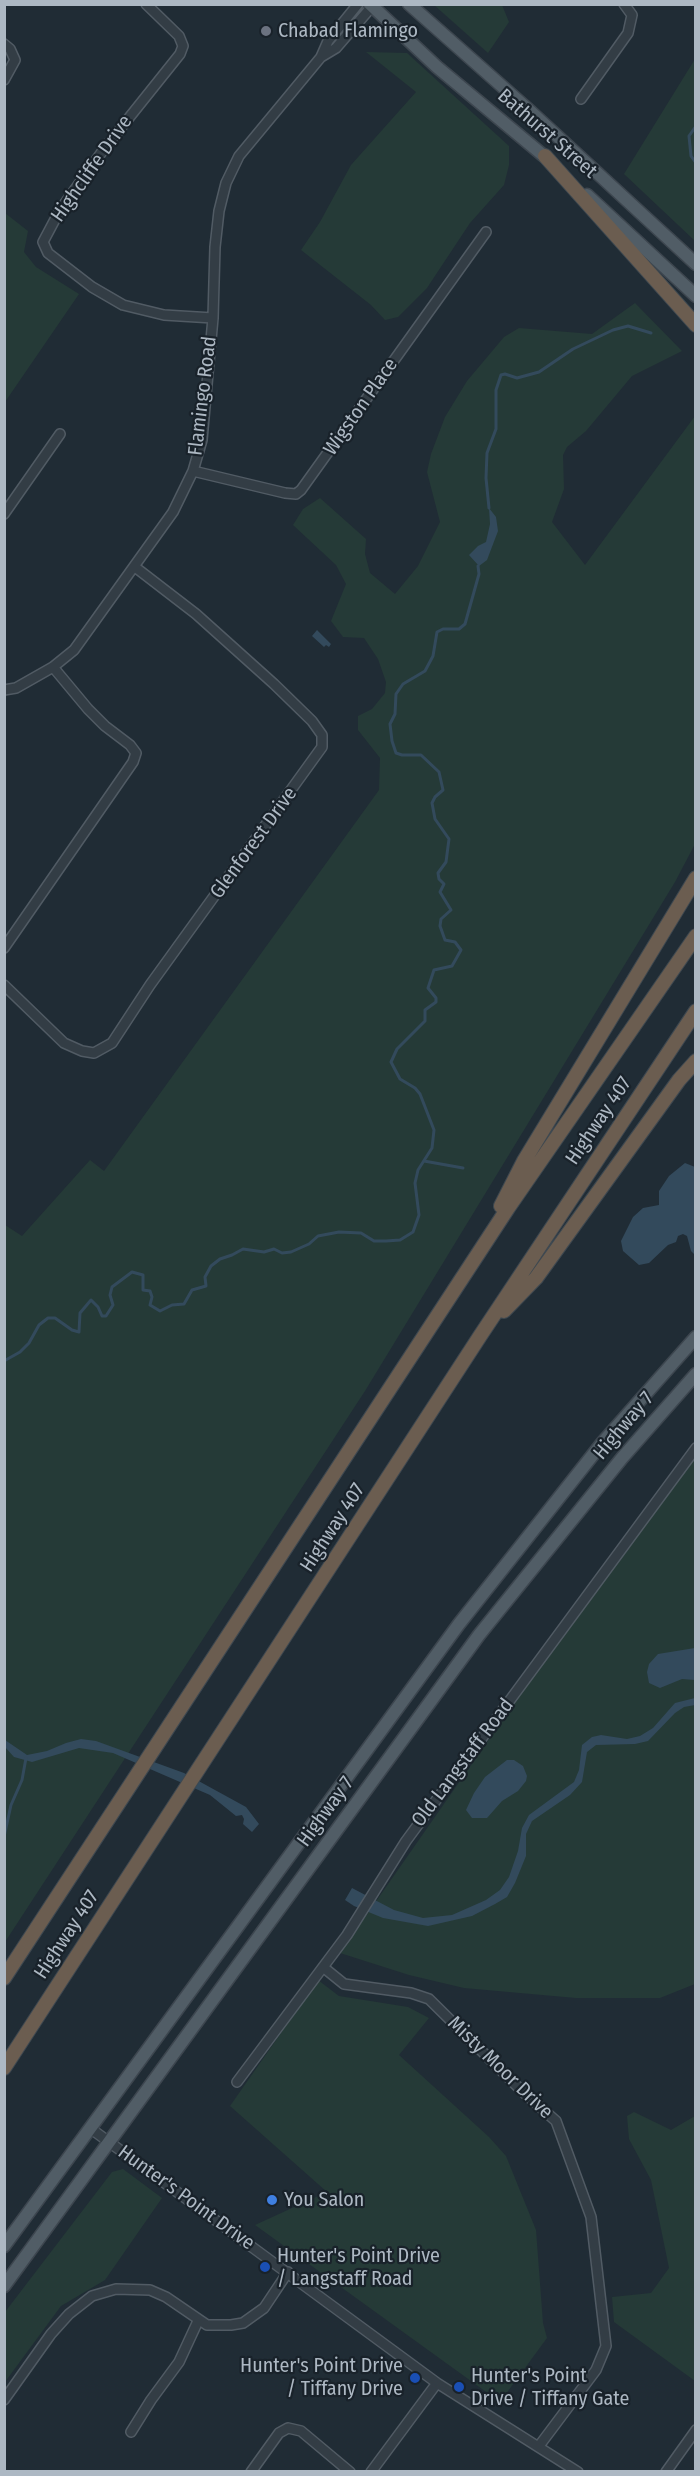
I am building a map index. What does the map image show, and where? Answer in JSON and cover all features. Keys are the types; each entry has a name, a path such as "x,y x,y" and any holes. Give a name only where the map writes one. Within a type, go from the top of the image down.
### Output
{"highway":[{"path":"545,156 696,325"},
{"path":"466,1273 524,1161 696,878"},
{"name":"Highway 407","path":"4,1978 466,1273 696,936"},
{"name":"Highway 407","path":"4,2068 228,1727 480,1336 696,1011"},
{"path":"480,1336 536,1278 679,1080 696,1061"}],"main road":[{"name":"Bathurst Street","path":"409,4 530,111 696,264"},
{"name":"Bathurst Street","path":"372,5 437,67 545,156 696,296"},
{"name":"Highway 7","path":"4,2246 459,1624 603,1442 696,1337"},
{"name":"Highway 7","path":"4,2286 110,2144 479,1635 622,1458 696,1374"}],"street":[{"name":"Highcliffe Drive","path":"146,4 179,36 183,46 180,54 104,149 60,210 44,242 48,253 92,287 123,304 164,315 213,318"},
{"name":"Flamingo Road","path":"4,690 16,688 53,667 74,650 173,512 193,471 202,440 213,318 215,247 219,211 226,183 240,156 321,57 328,41 358,4"},
{"path":"581,99 628,33 632,15 624,4"},
{"name":"Flamingo Road","path":"321,57 336,48 372,5"},
{"path":"4,44 10,49 15,60 4,80"},
{"name":"Wigston Place","path":"193,471 285,493 296,494 301,490 486,232"},
{"path":"4,514 60,434"},
{"name":"Glenforest Drive","path":"4,985 64,1043 82,1051 94,1053 103,1050 112,1043 150,985 322,747 322,735 312,721 274,684 196,614 135,567"},
{"path":"4,948 133,762 136,753 130,745 105,726 88,709 53,667"},
{"name":"Old Langstaff Road","path":"237,2082 357,1920 406,1841 696,1448"},
{"name":"Misty Moor Drive","path":"323,1967 344,1984 411,1993 429,2000 556,2121 591,2217 606,2346 596,2370 539,2446"},
{"name":"Hunter's Point Drive","path":"90,2128 438,2383 578,2472"},
{"path":"4,2400 51,2334 69,2314 92,2296 116,2289 150,2290 166,2296 198,2321 215,2326 243,2323 264,2308 288,2272"},
{"path":"131,2432 179,2362 198,2321"},
{"path":"370,2472 438,2383"},
{"path":"251,2472 279,2433 288,2428 301,2431 350,2472"},
{"path":"666,2472 696,2430"}],"green space":[{"path":"434,5 502,5 509,22 488,53"},
{"path":"366,52 407,53 509,146 509,165 504,185 470,223 427,288 398,317 385,320 371,305 301,250 320,222 351,165 416,92"},
{"path":"695,59 695,241 624,174"},
{"path":"5,213 28,231 24,252 36,267 79,294 5,402"},
{"path":"635,303 682,351 632,376 586,431 567,447 563,455 564,489 552,522 585,565 695,416 695,844 675,882 365,1391 5,1942 5,1225 22,1236 90,1160 104,1171 379,790 380,758 358,730 358,716 372,709 385,693 386,682 378,659 364,638 343,637 331,621 346,584 336,565 293,525 303,509 320,498 366,539 365,554 370,573 395,594 418,566 440,522 427,472 445,417 467,381 504,337 519,328 592,334"},
{"path":"695,1444 695,1984 660,1998 576,1998 464,1988 409,1975 340,1953"},
{"path":"318,1980 339,1996 408,2007 429,2018 399,2055 489,2137 506,2156 536,2230 543,2323 547,2338 500,2402 255,2225 327,2192 230,2106"},
{"path":"634,2112 671,2130 695,2116 695,2381 614,2322 612,2297 651,2293 669,2268 651,2180 629,2139 627,2116"},
{"path":"123,2169 162,2198 105,2280 61,2306 5,2382 5,2312 112,2172"}],"water":[{"path":"489,508 496,517 498,531 487,560 479,566 469,555 486,542 490,524"},
{"path":"317,630 331,644 329,647 326,645 324,647 312,636"},
{"path":"685,1163 695,1167 695,1255 691,1251 687,1236 683,1234 649,1263 639,1265 623,1251 621,1241 633,1217 643,1208 659,1205 659,1191 669,1176"},
{"path":"695,1648 695,1680 682,1679 660,1688 649,1683 647,1672 649,1664 658,1654"},
{"path":"695,1698 695,1705 684,1707 675,1713 648,1741 635,1744 596,1745 587,1752 582,1782 570,1795 532,1821 526,1834 526,1856 515,1883 507,1897 495,1904 472,1916 428,1926 383,1918 345,1900 352,1888 394,1910 423,1918 452,1915 486,1900 500,1890 509,1877 518,1851 522,1828 529,1815 574,1782 579,1770 582,1745 592,1737 601,1735 627,1739 640,1736 653,1728 675,1703"},
{"path":"81,1739 96,1741 184,1773 246,1807 259,1824 252,1832 243,1824 242,1815 236,1816 210,1795 113,1753 79,1748 32,1762 14,1757 5,1747 5,1740 27,1755 47,1751"},
{"path":"507,1760 514,1760 523,1766 527,1776 526,1781 518,1791 502,1801 487,1818 472,1818 466,1810 474,1793 485,1777"}],"waterway":[{"path":"696,126 689,136 691,156 696,163"},
{"path":"489,508 486,478 487,453 496,429 496,390 501,375 517,378 539,372 573,349 613,330 628,326 651,333"},
{"path":"4,1361 20,1352 29,1343 39,1325 48,1318 55,1318 79,1332 80,1313 91,1300 98,1307 102,1316 106,1316 113,1305 110,1295 112,1287 132,1272 143,1275 143,1290 150,1291 152,1297 150,1305 160,1311 172,1305 184,1304 192,1290 206,1286 205,1277 211,1266 220,1259 243,1249 264,1252 274,1249 282,1253 291,1252 309,1244 318,1236 339,1232 361,1233 374,1241 400,1240 413,1232 419,1215 415,1183 418,1170 432,1148 434,1130 420,1094 400,1079 391,1062 397,1049 425,1021 425,1010 436,1002 436,998 428,988 434,970 452,966 461,950 455,942 445,940 440,926 441,919 451,910 440,892 444,884 439,879 438,873 446,862 449,839 435,819 432,803 443,790 439,772 421,755 396,753 390,724 395,714 396,694 403,684 425,671 433,656 437,632 443,629 459,629 465,624 479,574 478,566"},
{"path":"424,1161 463,1168"},
{"path":"4,1837 11,1805 22,1780 26,1758"}],"place":[{"name":"Chabad Flamingo","path":"266,31"},
{"name":"You Salon","path":"272,2200"},
{"name":"Hunter's Point Drive / Langstaff Road","path":"265,2267"},
{"name":"Hunter's Point Drive / Tiffany Drive","path":"415,2378"},
{"name":"Hunter's Point Drive / Tiffany Gate","path":"459,2387"}]}
